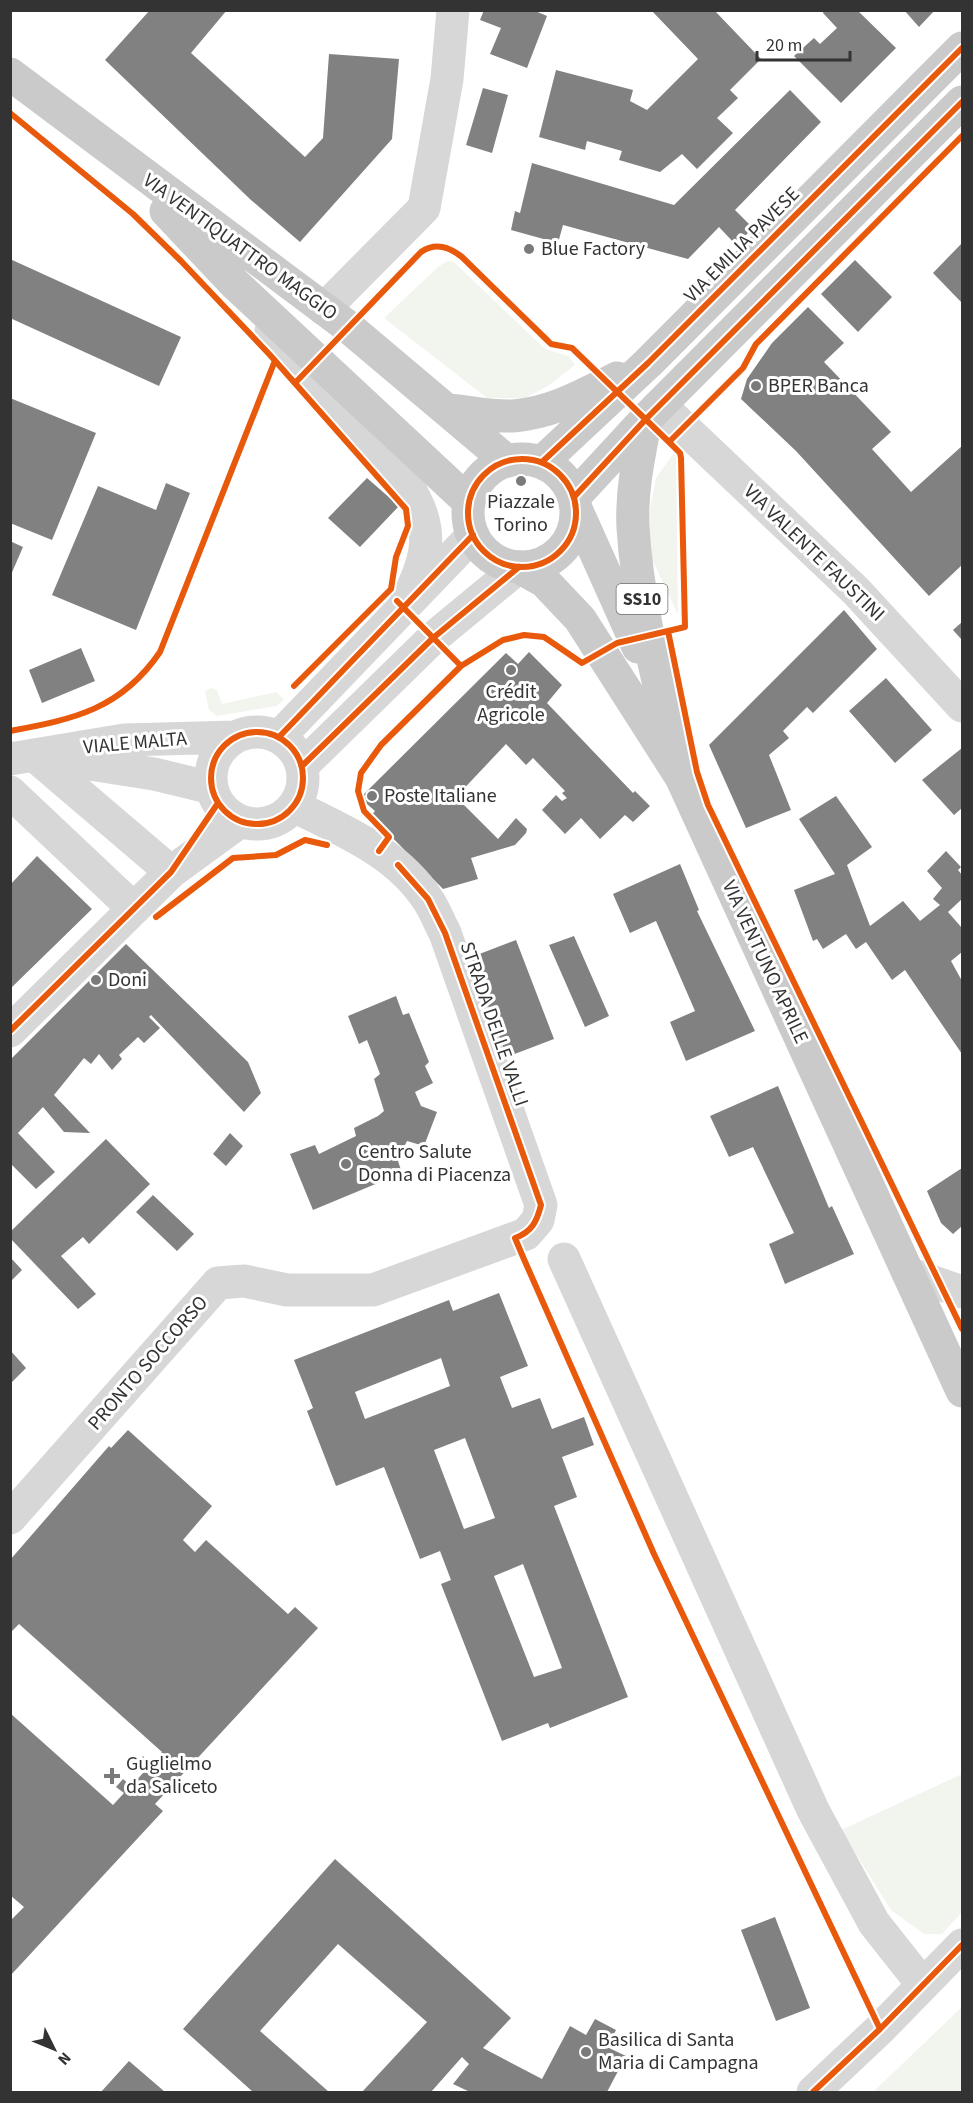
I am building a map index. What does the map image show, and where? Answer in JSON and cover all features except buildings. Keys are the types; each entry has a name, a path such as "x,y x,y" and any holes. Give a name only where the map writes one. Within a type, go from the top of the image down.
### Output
{"main road":[{"name":"VIA EMILIA PAVESE","path":"542,462 648,363 963,48"},
{"name":"VIA VENTIQUATTRO MAGGIO","path":"10,74 324,309 449,410 507,461"},
{"name":"SS10","path":"473,535 480,548 491,558 504,565 534,567 560,552 570,540 576,504 653,412 963,102"},
{"name":"VIA VENTIQUATTRO MAGGIO","path":"109,150 235,284 469,502"},
{"path":"449,410 513,416 551,409 589,394 648,363"},
{"name":"SS10","path":"653,412 636,467 633,527 646,622 681,777"},
{"path":"473,535 468,519 469,502 483,477 493,467 507,461 519,459 542,462"},
{"name":"SS10","path":"542,462 567,482 663,700"},
{"name":"VIA VENTUNO APRILE","path":"519,567 544,581 580,619 681,777 963,1391"}],"street":[{"path":"324,309 423,208 447,79 453,10"},
{"path":"235,284 300,367 406,483 417,501 427,532 425,549 420,573 403,608"},
{"name":"VIA VALENTE FAUSTINI","path":"653,412 856,591 963,706"},
{"path":"279,737 473,535"},
{"path":"302,766 433,638 519,567"},
{"path":"250,733 265,733 279,737 293,750 302,766 301,794 294,806 270,823 256,825 224,804 212,773 216,759 224,746 236,737 250,733"},
{"name":"VIALE MALTA","path":"23,757 124,740 236,737"},
{"path":"23,757 171,872"},
{"name":"VIALE MALTA","path":"23,757 154,774 224,804"},
{"path":"10,792 134,909"},
{"path":"10,1031 171,872 224,804"},
{"name":"STRADA DELLE VALLI","path":"294,806 363,840 398,865 428,899 445,933 541,1205"},
{"name":"PRONTO SOCCORSO","path":"10,1518 218,1283 244,1281 287,1290 372,1290 526,1234 538,1220 541,1205"},
{"path":"564,1259 813,1810 874,1923 923,1985"},
{"path":"909,1273 963,1292"},
{"path":"813,2092 963,1945"}],"shaded area":[{"path":"448,261 454,262 545,349 569,356 575,365 548,386 525,398 487,398 384,318 439,266"},
{"path":"676,450 678,615 644,542 656,478"},
{"path":"211,688 217,690 222,704 276,692 284,699 277,706 217,716 209,710 205,691"},
{"path":"962,1774 962,1912 942,1934 924,1934 891,1910 841,1830"},
{"path":"962,2007 962,2092 873,2092"}],"cycle path":[{"path":"542,462 648,363 962,48"},
{"path":"574,497 646,419 962,102"},
{"path":"10,113 133,214 181,261 270,355 406,509 408,526 396,557 391,589 294,686"},
{"path":"669,442 743,368 756,344 962,136"},
{"path":"295,383 421,252 432,247 442,247 462,257 551,344 572,348 680,453 681,458 685,627 617,643 582,663 544,637 524,635 503,640 461,666 381,745 361,773 358,791 364,811 389,837 379,851"},
{"path":"10,731 76,716 113,699 129,687 160,652 274,363"},
{"path":"522,459 543,463 560,475 572,492 576,513 572,534 560,551 543,563 522,567 501,563 484,551 472,534 468,513 472,492 484,475 501,463 522,459"},
{"path":"279,737 473,535"},
{"path":"302,766 433,638 519,567"},
{"path":"397,601 461,666"},
{"path":"668,631 697,772 708,805 962,1329"},
{"path":"257,732 275,736 289,746 299,760 303,778 299,796 289,810 275,820 257,824 239,820 225,810 215,796 211,778 215,760 225,746 239,736 257,732"},
{"path":"10,1031 171,872 218,803"},
{"path":"156,917 233,858 276,855 305,840 327,845"},
{"path":"398,865 428,899 445,933 541,1205 533,1225 526,1233 515,1238 654,1554 880,2029"},
{"path":"813,2092 880,2029 962,1945"}],"place":[{"name":"Blue Factory","path":"529,249"},
{"name":"BPER Banca","path":"756,386"},
{"name":"Piazzale Torino","path":"521,481"},
{"name":"Crédit Agricole","path":"511,670"},
{"name":"Poste Italiane","path":"372,796"},
{"name":"Doni","path":"96,980"},
{"name":"Centro Salute Donna di Piacenza","path":"346,1164"},
{"name":"Guglielmo da Saliceto","path":"112,1776"},
{"name":"Basilica di Santa Maria di Campagna","path":"586,2052"}]}
